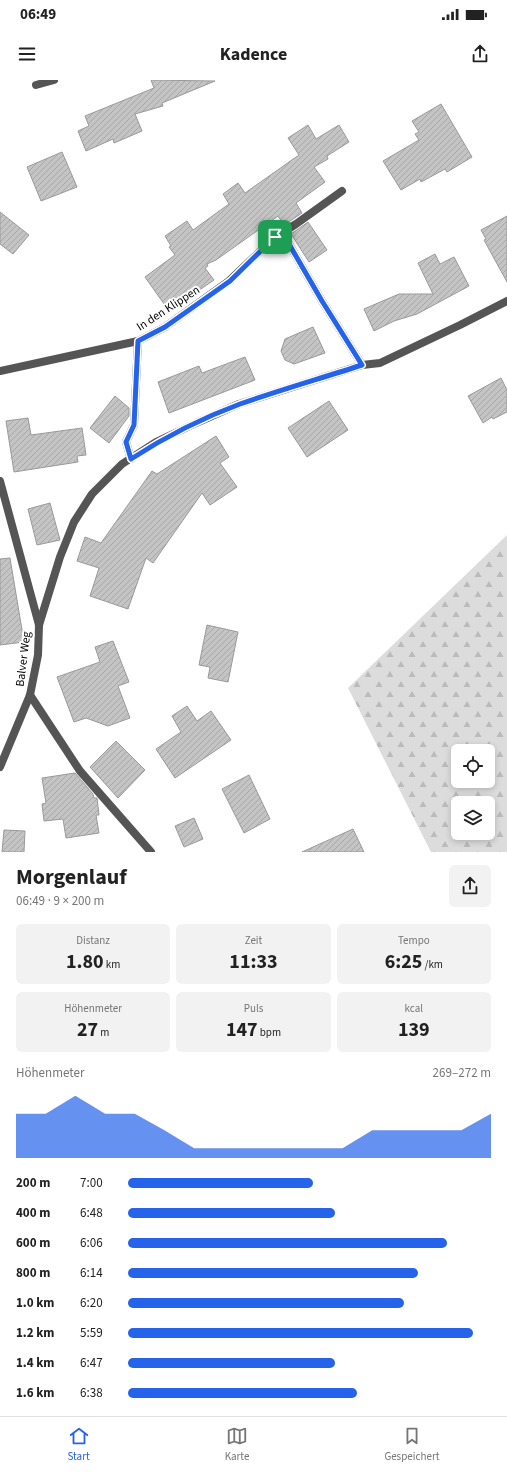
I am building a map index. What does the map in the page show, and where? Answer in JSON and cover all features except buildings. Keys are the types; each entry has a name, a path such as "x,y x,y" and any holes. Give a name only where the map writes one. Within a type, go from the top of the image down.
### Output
{"street":[{"path":"35,82 54,80"},
{"name":"In den Klippen","path":"131,459 126,442 134,425 138,341 165,327 230,281 275,237 342,190"},
{"path":"282,232 322,301 362,365"},
{"path":"39,625 60,558 74,522 92,494 122,464 156,442 196,422 239,404 362,365 380,363 460,326 507,301"},
{"path":"0,371 138,341"},
{"name":"Balver Weg","path":"0,481 39,625 38,654 30,695 80,771 151,852"},
{"path":"0,767 30,695"}],"green space":[{"path":"507,535 507,852 431,852 348,688"}],"route":[{"path":"282,232 322,301 362,365 239,404 196,422 156,442 131,459 126,442 134,425 138,341 165,327 230,281 275,237 282,232"}]}
